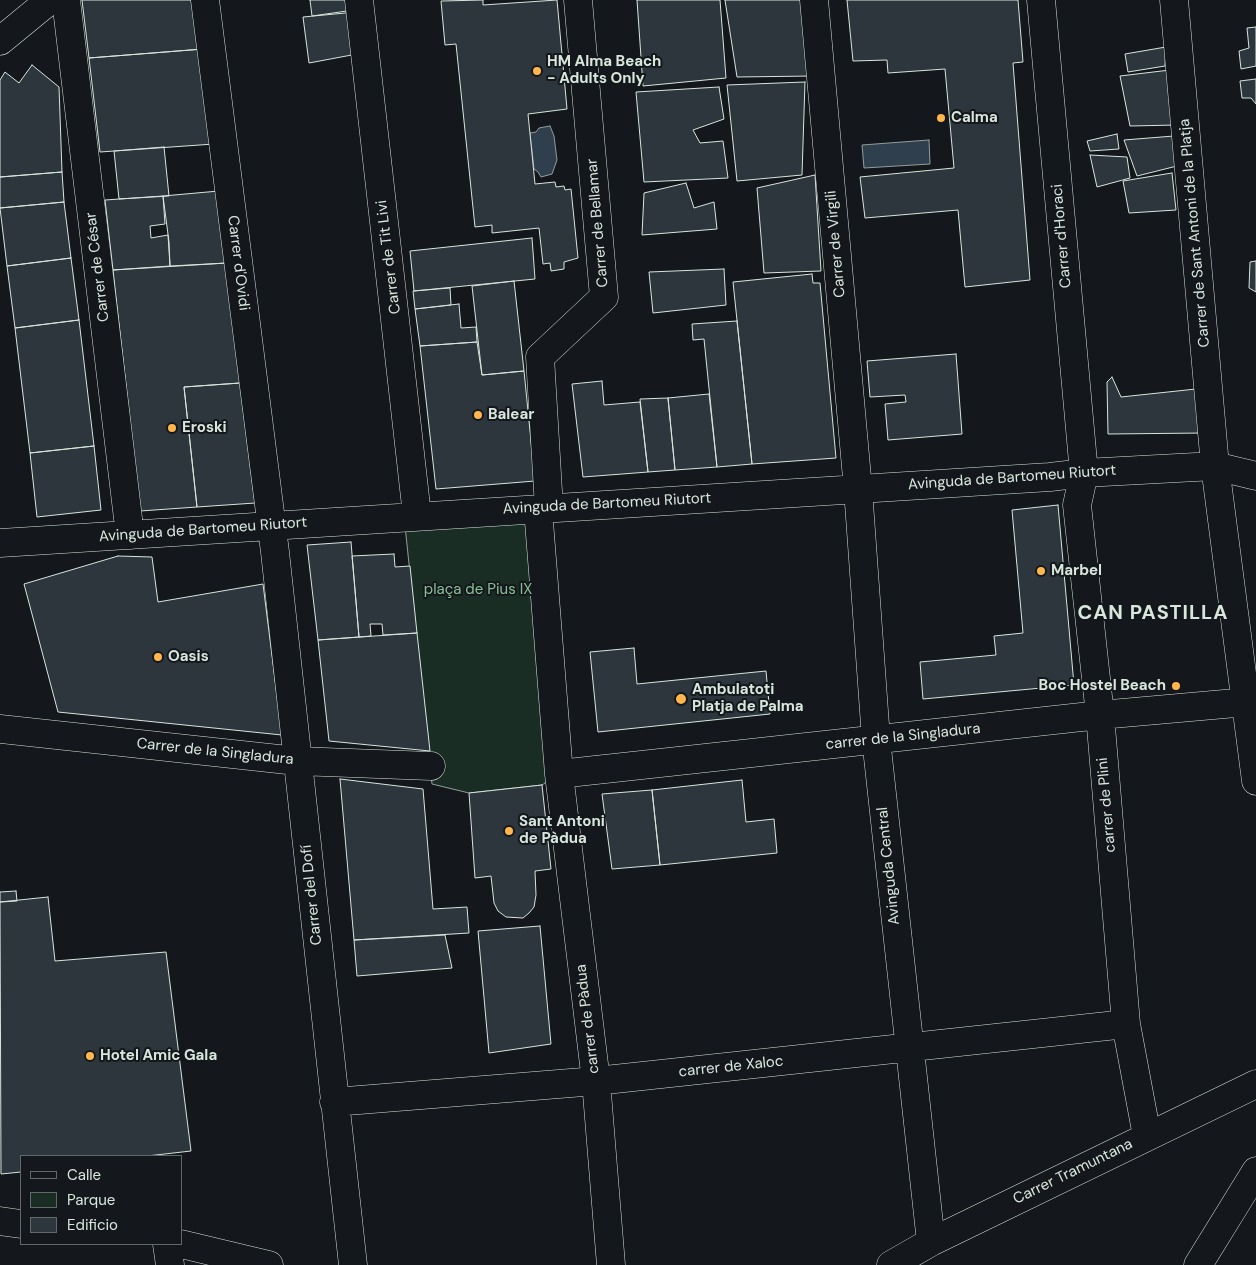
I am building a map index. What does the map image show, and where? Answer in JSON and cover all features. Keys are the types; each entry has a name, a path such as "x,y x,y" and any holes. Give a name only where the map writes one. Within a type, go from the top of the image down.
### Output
{"street":[{"path":"0,41 50,0"},
{"name":"Carrer de César","path":"66,0 130,535"},
{"name":"Carrer d'Ovidi","path":"205,0 272,526"},
{"name":"Carrer de Tit Livi","path":"359,0 417,515"},
{"name":"Carrer de Bellamar","path":"544,509 540,357 604,297 578,0"},
{"name":"Carrer de Virgili","path":"814,0 858,489"},
{"name":"Carrer d'Horaci","path":"1041,0 1084,473"},
{"name":"Carrer de Sant Antoni de la Platja","path":"1174,0 1215,466 1256,781"},
{"name":"Avinguda de Bartomeu Riutort","path":"0,541 130,535 417,515 544,509 1215,466 1256,476"},
{"name":"carrer de Plini","path":"1084,473 1077,505 1100,715 1126,1024 1147,1136"},
{"name":"Avinguda Central","path":"858,489 876,740 908,1049 931,1242"},
{"path":"544,509 559,774"},
{"name":"Carrer del Dofí","path":"272,526 353,1265"},
{"name":"carrer de la Singladura","path":"559,774 1100,715 1247,702"},
{"name":"Carrer de la Singladura","path":"0,729 297,761 431,766"},
{"name":"carrer de Pàdua","path":"559,774 596,1081 611,1265"},
{"name":"carrer de Xaloc","path":"334,1102 596,1081 908,1049 1126,1024"},
{"name":"Carrer Tramuntana","path":"891,1265 931,1242 1256,1084"},
{"path":"1198,1265 1256,1171"},
{"path":"0,1221 20,1224"},
{"path":"182,1244 269,1265"},
{"path":"167,1245 170,1265"}],"green space":[{"name":"plaça de Pius IX","path":"538,509 559,774 542,785 469,793 432,784 404,516"}],"water":[{"path":"550,126 554,136 557,160 552,174 541,177 534,169 530,133 536,132 539,128"},
{"path":"929,140 930,164 864,168 862,145"}],"building":[{"path":"82,0 197,0 203,49 89,58"},
{"path":"310,0 353,0 354,10 312,16"},
{"path":"483,0 483,5 557,0 567,109 528,114 535,184 555,182 556,187 564,186 565,190 571,189 578,258 564,262 564,269 551,271 550,263 543,264 539,228 492,233 492,225 475,227 456,44 445,45 441,1"},
{"path":"637,0 720,0 726,78 643,86"},
{"path":"725,0 802,0 812,76 737,77"},
{"path":"847,0 1018,0 1023,62 1013,63 1030,280 965,287 958,210 865,218 860,177 954,168 945,69 888,73 887,60 853,61"},
{"path":"356,12 357,54 309,63 303,17"},
{"path":"1256,27 1256,66 1241,69 1239,51 1249,48 1247,28"},
{"path":"1166,47 1165,66 1128,72 1125,54"},
{"path":"203,49 214,144 100,152 89,58"},
{"path":"32,65 59,87 62,172 0,177 0,80 5,72 19,83"},
{"path":"1170,70 1177,125 1130,126 1120,76"},
{"path":"1256,79 1256,104 1251,98 1242,98 1240,81"},
{"path":"805,82 802,175 737,181 727,85"},
{"path":"719,87 724,119 693,130 700,143 723,141 728,178 644,182 636,92"},
{"path":"1117,134 1119,149 1090,151 1087,141"},
{"path":"1174,136 1177,166 1137,176 1124,140"},
{"path":"164,147 169,196 119,199 114,151"},
{"path":"1090,155 1127,157 1130,178 1097,187"},
{"path":"62,172 64,202 0,208 0,177"},
{"path":"1172,173 1176,210 1129,213 1123,181"},
{"path":"815,175 821,271 764,273 757,188"},
{"path":"686,183 694,208 714,202 717,229 642,235 644,193"},
{"path":"219,191 227,263 170,266 163,196"},
{"path":"163,196 165,224 150,226 151,238 168,235 170,266 113,270 105,200"},
{"path":"64,202 71,258 7,266 0,208"},
{"path":"532,238 535,279 414,291 410,251"},
{"path":"71,258 79,320 15,328 7,266"},
{"path":"1256,261 1256,292 1249,288 1250,262"},
{"path":"227,263 240,383 184,387 197,507 140,511 113,270"},
{"path":"724,269 726,305 653,313 649,272"},
{"path":"812,274 813,283 820,283 836,458 752,464 733,282"},
{"path":"514,281 524,371 482,375 472,286"},
{"path":"450,288 451,305 415,309 413,291"},
{"path":"459,304 461,328 476,327 477,342 420,346 415,309"},
{"path":"79,320 94,446 30,453 15,328"},
{"path":"737,321 752,464 717,467 704,339 693,340 692,324"},
{"name":"Balear","path":"477,342 482,375 524,371 535,481 436,489 420,346"},
{"path":"956,354 962,434 888,440 885,404 906,402 905,395 870,397 867,361"},
{"path":"1112,377 1121,397 1196,389 1203,433 1108,434 1107,382"},
{"path":"602,381 604,405 640,402 648,472 583,477 572,384"},
{"path":"240,383 255,503 197,507 184,387"},
{"path":"709,394 717,467 675,470 668,398"},
{"path":"668,398 675,470 648,472 640,399"},
{"path":"94,446 101,510 37,517 30,453"},
{"name":"Marbel","path":"1058,505 1074,685 923,699 920,662 996,655 994,636 1023,633 1012,510"},
{"path":"351,542 359,637 318,640 307,545"},
{"path":"394,554 395,567 410,566 417,633 383,635 382,624 370,624 371,636 359,637 352,556"},
{"name":"Oasis","path":"118,556 152,557 158,602 263,584 282,735 58,712 24,584"},
{"path":"417,633 430,751 329,741 318,640"},
{"name":"Ambulatoti Platja de Palma","path":"634,648 637,684 766,671 770,714 598,732 590,652"},
{"path":"340,779 423,789 433,909 467,907 469,933 354,940"},
{"path":"742,780 746,822 774,819 777,853 660,865 652,790"},
{"name":"Sant Antoni de Pàdua","path":"542,785 551,869 535,871 536,895 534,907 529,913 523,918 506,917 498,911 494,903 491,876 475,878 469,793"},
{"path":"652,790 660,865 612,869 602,794"},
{"path":"16,891 17,901 0,902 0,892"},
{"name":"Hotel Amic Gala","path":"48,897 55,961 166,952 191,1151 156,1155 20,1155 20,1172 1,1174 0,902"},
{"path":"540,926 551,1044 489,1053 478,931"},
{"path":"445,935 452,968 357,976 354,940"}],"place":[{"name":"HM Alma Beach - Adults Only","path":"537,71"},
{"name":"Calma","path":"941,118"},
{"name":"Balear","path":"478,415"},
{"name":"Eroski","path":"172,428"},
{"name":"Marbel","path":"1041,571"},
{"name":"Oasis","path":"158,657"},
{"name":"Boc Hostel Beach","path":"1176,686"},
{"name":"Ambulatoti Platja de Palma","path":"681,699"},
{"name":"Sant Antoni de Pàdua","path":"509,831"},
{"name":"Hotel Amic Gala","path":"90,1056"}],"district":[{"name":"CAN PASTILLA","path":"1153,614"}]}
